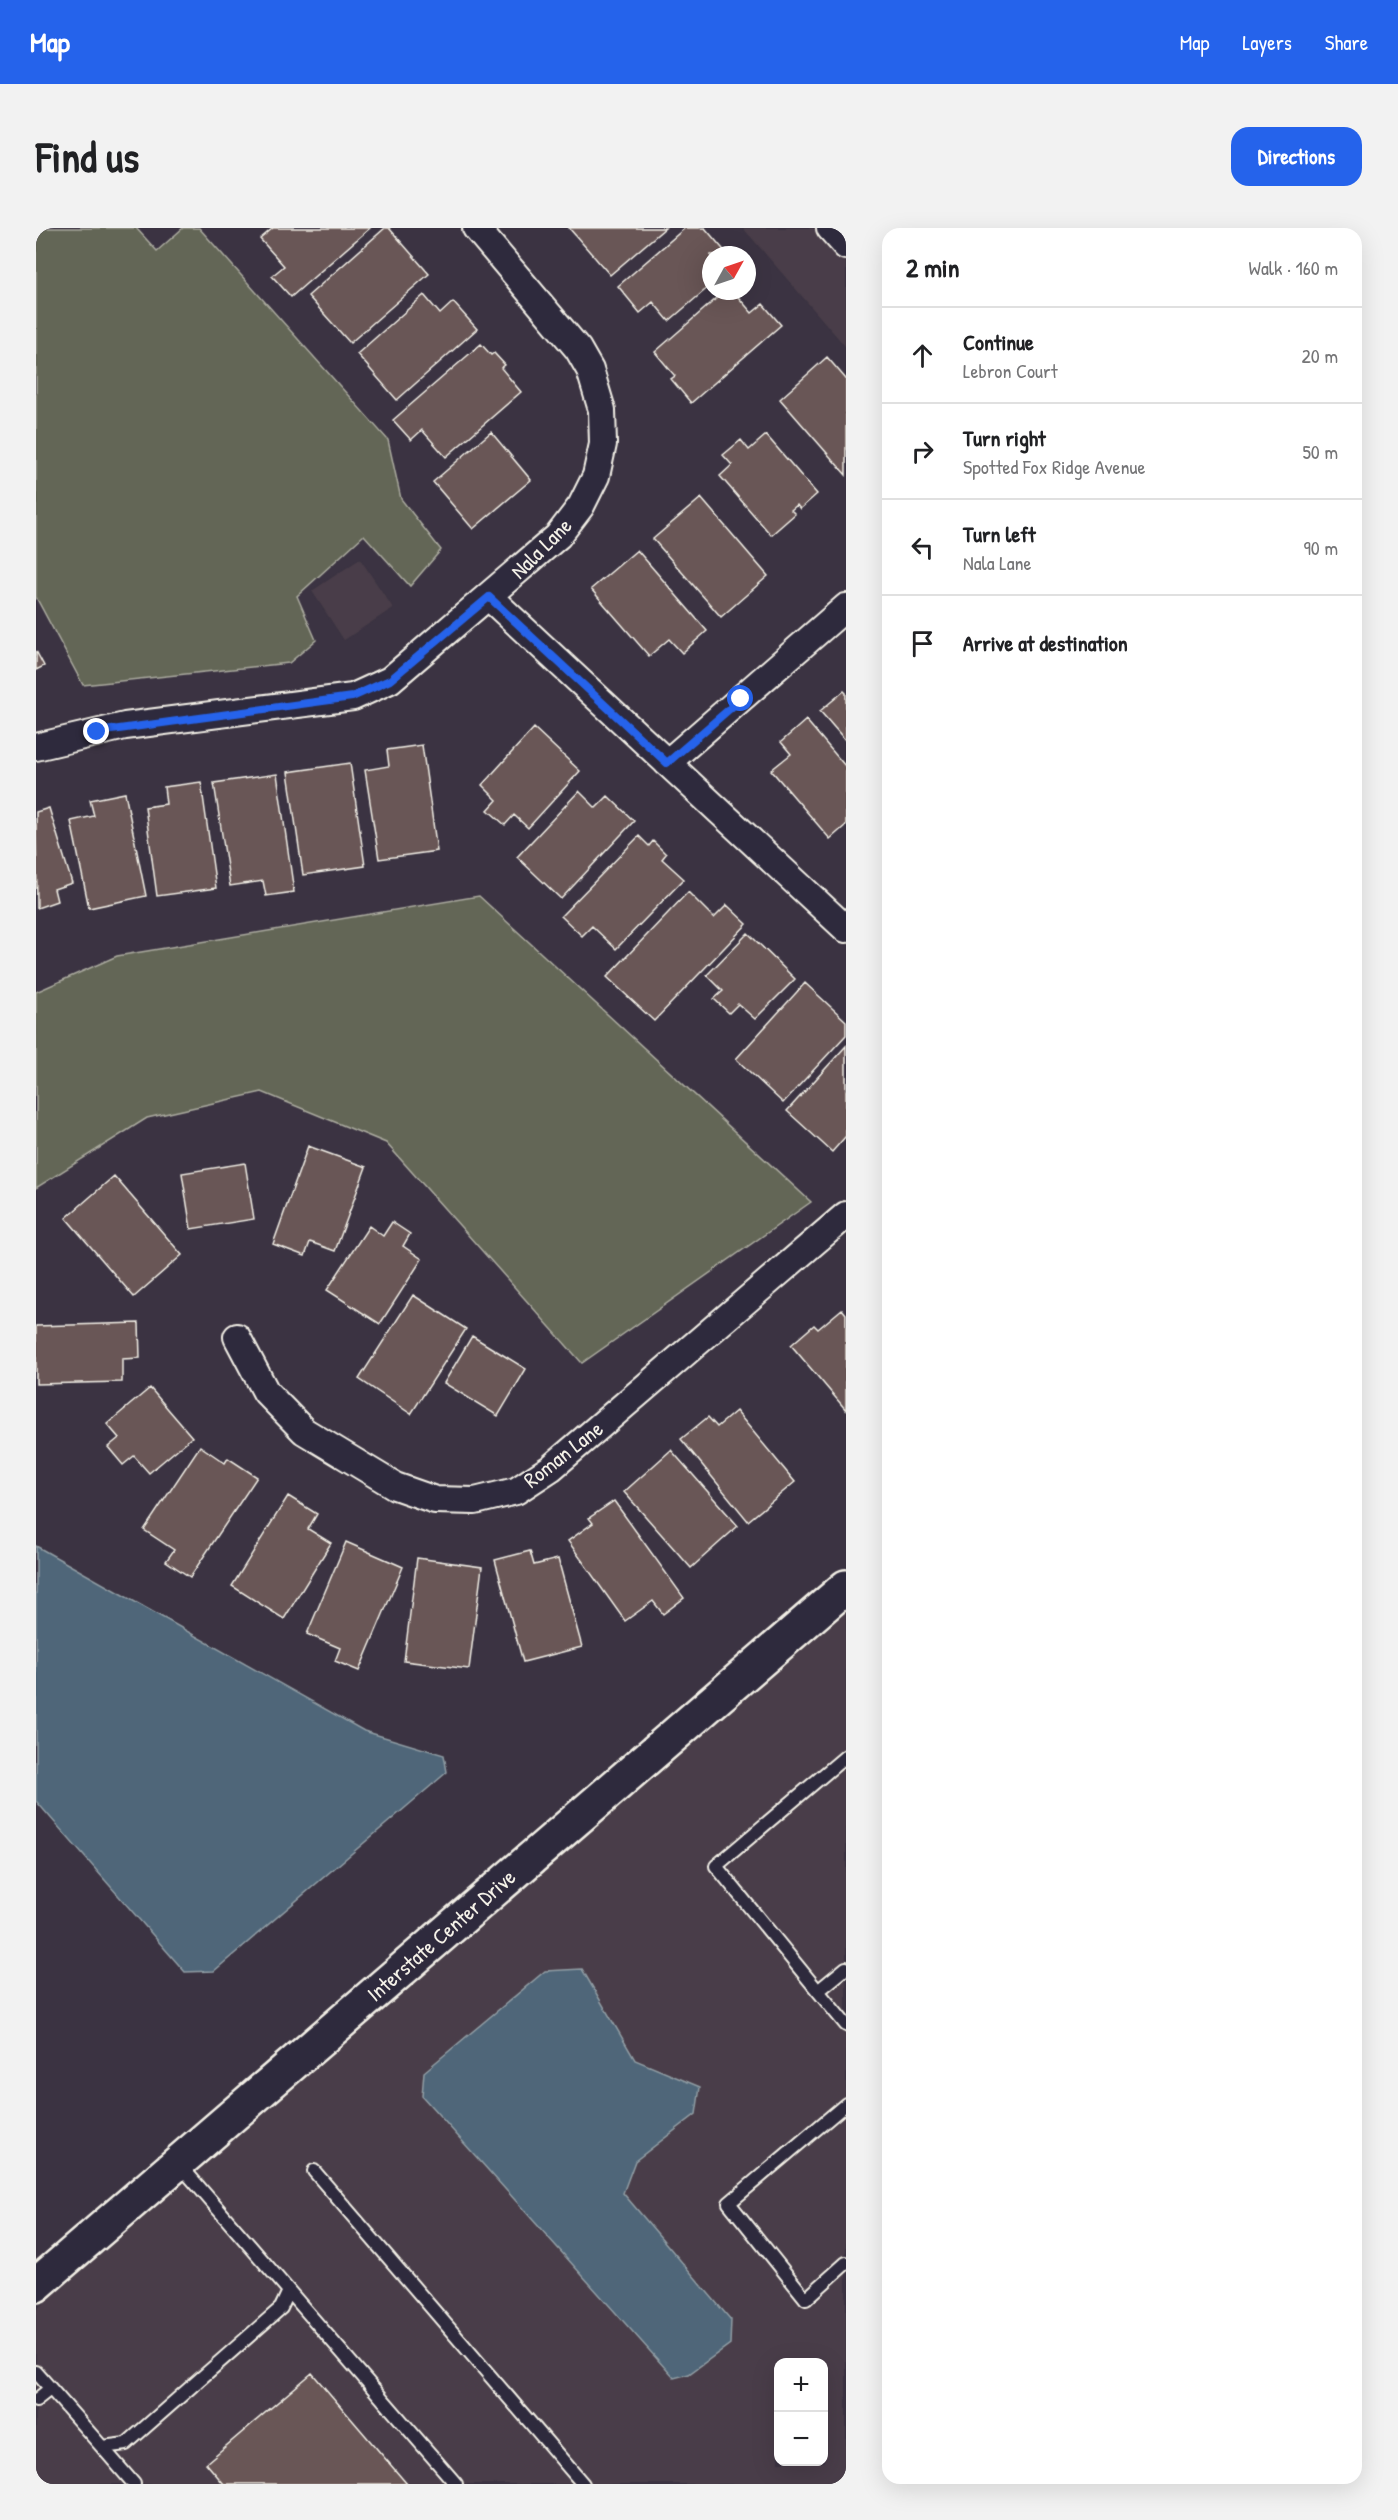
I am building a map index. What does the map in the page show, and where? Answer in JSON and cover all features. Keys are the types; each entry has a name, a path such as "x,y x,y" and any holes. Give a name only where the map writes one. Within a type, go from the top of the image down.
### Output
{"street":[{"name":"Nala Lane","path":"36,747 125,726 352,697 390,680 558,536 581,506 596,476 603,444 602,410 591,370 567,334 476,228"},
{"path":"830,228 846,246"},
{"path":"489,597 846,930"},
{"path":"667,763 846,606"},
{"name":"Roman Lane","path":"237,1337 266,1392 304,1431 395,1486 435,1500 476,1501 516,1491 551,1468 846,1215"},
{"name":"Interstate Center Drive","path":"36,2284 846,1587"}],"lane":[{"path":"846,1756 716,1866 846,2025"},
{"path":"818,1991 846,1968"},
{"path":"846,2104 729,2203 806,2299 846,2263"},
{"path":"177,2162 456,2484"},
{"path":"314,2171 583,2484"},
{"path":"102,2447 126,2444 281,2308 290,2291"},
{"path":"36,2372 134,2484"},
{"path":"36,2400 50,2389"}],"shaded area":[{"path":"743,228 846,228 846,347"},
{"path":"360,559 393,608 344,640 312,591"},
{"path":"846,1611 846,2484 36,2484 36,2310"}],"green space":[{"path":"36,228 136,228 157,251 183,228 199,228 388,440 401,499 441,550 410,586 364,535 297,596 316,640 289,663 83,685 36,597"},
{"path":"479,896 811,1202 582,1363 386,1143 262,1092 147,1118 36,1188 36,992 117,956"}],"water":[{"path":"36,1546 364,1731 444,1755 447,1772 214,1971 185,1972 36,1801"},
{"path":"582,1969 635,2060 700,2087 696,2114 635,2161 623,2193 731,2320 730,2344 689,2374 674,2378 422,2096 424,2072 545,1971"}],"building":[{"path":"273,228 370,228 291,297 272,276 284,266 260,239"},
{"path":"385,228 389,228 429,274 350,343 308,296"},
{"path":"569,228 665,228 610,275"},
{"path":"685,228 705,228 720,246 702,246 702,293 669,321 653,302 640,313 618,286"},
{"path":"424,295 440,314 453,302 477,329 397,400 357,354"},
{"path":"715,300 741,300 752,313 763,304 781,325 691,403 671,379 675,376 655,352"},
{"path":"481,344 505,365 501,368 521,392 446,457 422,430 411,440 393,420"},
{"path":"827,357 846,379 846,475 780,399"},
{"path":"491,432 531,480 473,529 433,482"},
{"path":"766,435 817,494 800,509 797,505 791,510 795,514 771,535 720,476 732,465 723,455 741,440 749,450"},
{"path":"701,498 768,576 721,617 653,539"},
{"path":"637,550 707,631 682,653 669,639 649,656 591,589"},
{"path":"36,651 44,666 36,670"},
{"path":"844,691 846,693 846,741 820,711"},
{"path":"806,720 846,767 846,825 830,839 771,770 791,754 781,742"},
{"path":"534,728 580,771 528,828 514,815 505,825 488,810 497,800 482,785"},
{"path":"422,745 437,851 379,859 365,770 389,766 387,750"},
{"path":"350,763 365,866 303,875 288,772"},
{"path":"277,774 294,892 266,896 263,881 230,886 214,783"},
{"path":"201,782 216,888 157,896 145,807 166,804 164,787"},
{"path":"579,791 596,808 608,796 634,821 561,899 517,857"},
{"path":"125,793 146,896 89,908 71,821 94,816 90,800"},
{"path":"49,808 72,883 54,889 57,901 37,908 36,812"},
{"path":"639,836 649,846 653,841 666,854 662,859 684,879 616,949 592,926 582,936 561,916"},
{"path":"688,892 714,918 727,905 747,924 654,1021 607,977"},
{"path":"748,933 795,979 755,1019 738,1004 729,1013 714,999 723,991 707,975"},
{"path":"805,983 846,1021 846,1035 783,1103 736,1059"},
{"path":"846,1046 846,1136 832,1152 787,1111"},
{"path":"308,1146 366,1167 335,1251 310,1242 305,1256 273,1244"},
{"path":"245,1163 254,1219 191,1229 182,1173"},
{"path":"114,1176 182,1255 134,1297 66,1218"},
{"path":"392,1222 410,1234 403,1246 422,1259 380,1324 327,1290 369,1226 383,1236"},
{"path":"413,1295 466,1329 411,1414 359,1379"},
{"path":"842,1309 846,1314 846,1410 791,1345 814,1325 818,1329"},
{"path":"139,1323 140,1358 122,1359 122,1382 36,1384 36,1326"},
{"path":"472,1336 526,1369 498,1416 444,1383"},
{"path":"150,1388 192,1437 149,1473 134,1456 123,1465 108,1447 119,1438 107,1424"},
{"path":"736,1411 795,1482 748,1521 681,1439 708,1417 717,1427"},
{"path":"200,1446 225,1463 228,1458 257,1477 190,1577 166,1561 174,1550 144,1530"},
{"path":"671,1450 738,1526 691,1568 624,1492"},
{"path":"288,1496 317,1514 308,1529 331,1543 284,1619 232,1586"},
{"path":"614,1501 684,1598 663,1614 653,1601 625,1621 568,1541 593,1523 589,1518"},
{"path":"346,1542 403,1567 359,1671 335,1661 340,1648 307,1634"},
{"path":"530,1551 534,1565 558,1559 582,1647 523,1662 495,1560"},
{"path":"417,1558 482,1567 469,1669 404,1661"},
{"path":"312,2373 407,2484 224,2484 206,2463"}],"route":[{"path":"97,732 125,726 352,697 390,680 489,597 667,763 741,699"}]}
